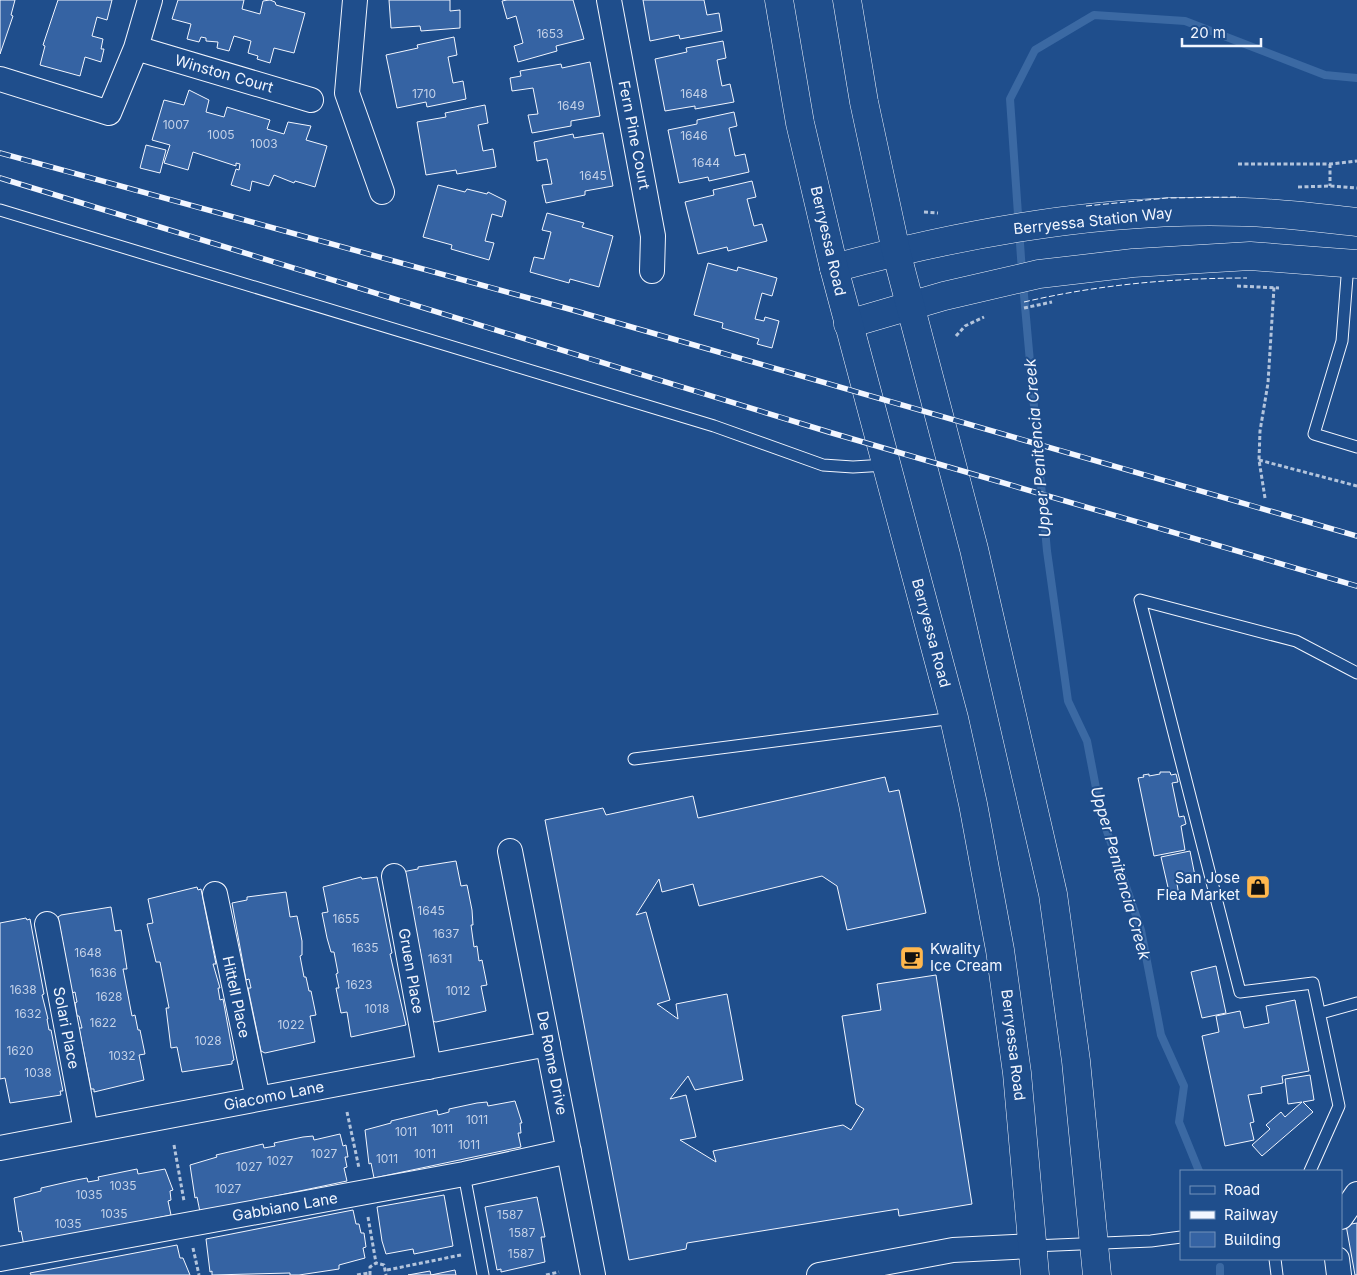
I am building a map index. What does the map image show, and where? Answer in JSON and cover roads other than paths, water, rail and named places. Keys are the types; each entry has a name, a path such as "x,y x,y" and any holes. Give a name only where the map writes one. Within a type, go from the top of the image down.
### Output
{"main road":[{"name":"Berryessa Road","path":"779,0 800,123 834,268 954,718 981,843 1000,950 1017,1074 1035,1275"},
{"path":"847,0 864,102 896,251 974,549 1053,894 1076,1061 1097,1275"},
{"name":"Berryessa Station Way","path":"834,268 896,251 1027,225 1115,217 1178,212 1244,212 1357,222"},
{"path":"848,324 974,288 1039,274 1133,263 1250,256 1352,264"}],"street":[{"path":"0,79 109,113 136,48 150,0"},
{"path":"355,0 347,93 382,192"},
{"name":"Fern Pine Court","path":"608,0 653,236 652,271"},
{"name":"Winston Court","path":"136,48 311,100"},
{"name":"De Rome Drive","path":"510,851 593,1275"},
{"name":"Gruen Place","path":"394,876 429,1067"},
{"name":"Hittell Place","path":"215,894 258,1099"},
{"name":"Solari Place","path":"47,924 86,1132"},
{"name":"Giacomo Lane","path":"0,1148 548,1044"},
{"name":"Gabbiano Lane","path":"0,1259 464,1174 569,1151"},
{"path":"1342,1216 1357,1194"},
{"path":"819,1275 953,1250 1033,1246"},
{"path":"1337,1260 1339,1275"}],"lane":[{"path":"0,210 704,423 823,465 853,468 886,465"},
{"path":"1352,264 1342,341 1314,434 1357,447"},
{"path":"1310,1170 1339,1106 1321,1013 1313,983 1240,992 1140,600 1296,641 1357,673"},
{"path":"634,759 954,718"},
{"path":"1321,1013 1357,1004"},
{"path":"464,1174 483,1275"},
{"path":"1033,1246 1152,1241 1180,1237"},
{"path":"1275,1260 1277,1275"}],"waterway":[{"name":"Upper Penitencia Creek","path":"1022,272 1010,99 1035,50 1094,15 1185,21 1325,75 1357,78"},
{"name":"Upper Penitencia Creek","path":"1023,284 1047,551 1068,701 1087,741 1101,814 1141,930 1161,1035 1184,1086 1179,1122 1199,1170"},
{"name":"Upper Penitencia Creek","path":"1220,1267 1220,1275"}],"railway":[{"path":"0,153 569,309 1357,536"},
{"path":"0,178 832,433 1357,586"}],"place":[{"name":"San Jose Flea Market","path":"1258,887"},
{"name":"Kwality Ice Cream","path":"912,958"}]}
